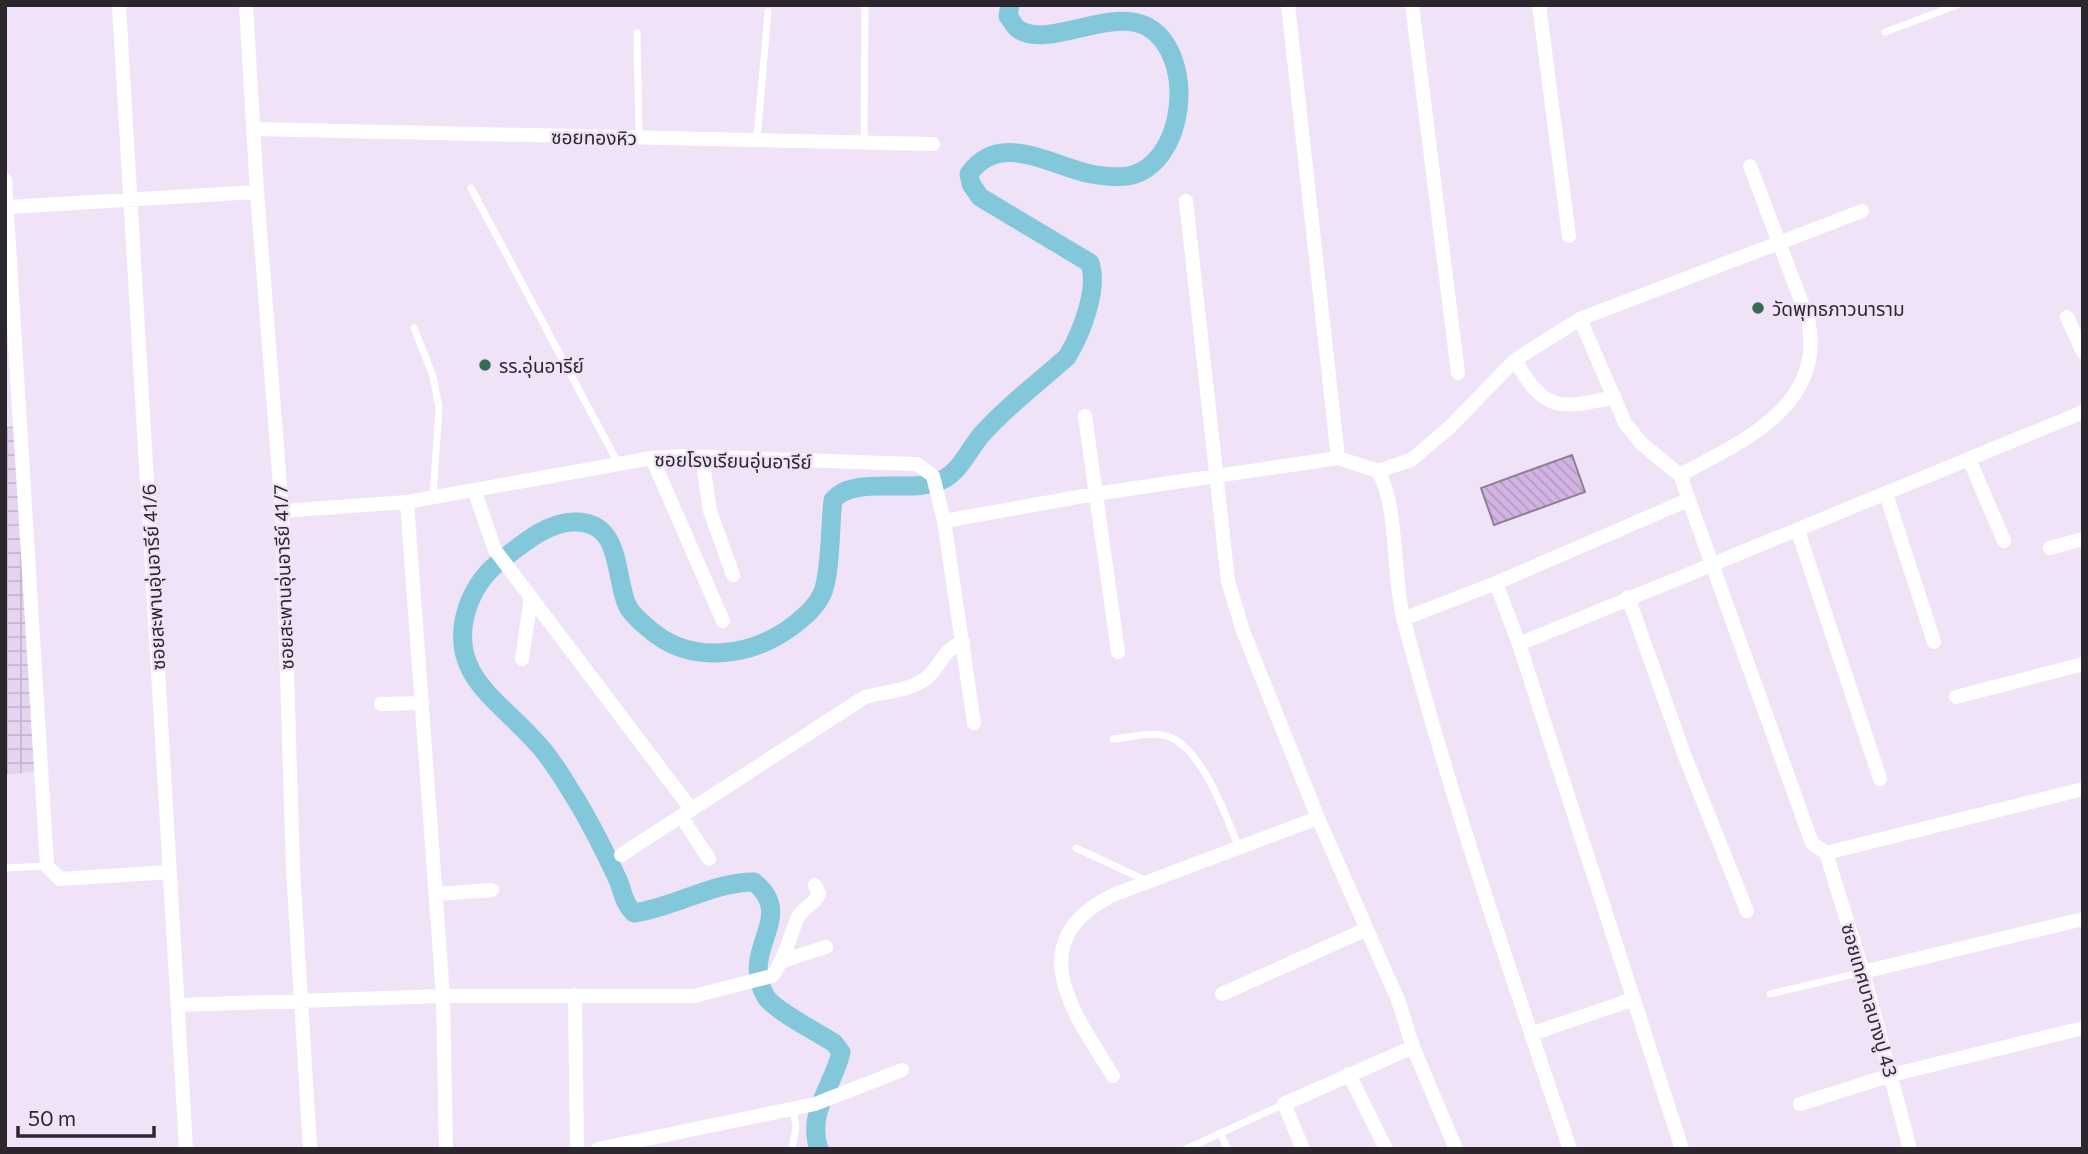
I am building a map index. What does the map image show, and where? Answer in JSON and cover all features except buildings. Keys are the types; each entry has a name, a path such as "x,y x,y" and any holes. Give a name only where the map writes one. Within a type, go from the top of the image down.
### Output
{"street":[{"name":"ซอยสะพานอุ่นอารีย์ 41/6","path":"118,5 186,1149"},
{"name":"ซอยสะพานอุ่นอารีย์ 41/7","path":"246,5 257,192 282,511 300,999 310,1149"},
{"path":"1288,5 1338,458"},
{"path":"1412,5 1458,373"},
{"path":"1539,5 1569,236"},
{"name":"ซอยทองหิว","path":"254,129 933,144"},
{"path":"1680,475 1756,433 1777,417 1803,375 1813,339 1750,166"},
{"path":"5,180 9,208 47,866 60,879 170,872"},
{"path":"9,208 257,192"},
{"path":"1186,201 1228,581 1242,631 1318,818 1398,1000 1413,1046 1456,1149"},
{"path":"944,521 1096,494 1338,458 1378,471 1411,460 1426,449 1515,360 1580,319 1863,211"},
{"path":"2067,317 2083,352"},
{"path":"1580,319 1625,422 1642,444 1680,475 1812,843 1826,853 2083,789"},
{"path":"1515,360 1538,393 1553,404 1570,407 1615,397"},
{"path":"1519,644 2083,412"},
{"path":"1085,416 1118,652"},
{"path":"702,457 710,511 733,575"},
{"path":"652,458 723,621"},
{"name":"ซอยโรงเรียนอุ่นอารีย์","path":"282,511 407,502 652,458 905,462 924,467 935,483 944,521 974,723"},
{"path":"1969,459 2004,541"},
{"path":"1378,471 1388,498 1403,619 1504,961 1570,1149"},
{"path":"474,490 495,550 686,812 709,859"},
{"path":"1886,495 1934,642"},
{"path":"1403,619 1496,583 1688,500"},
{"path":"407,502 437,894 443,996 446,1149"},
{"path":"1798,531 1881,779"},
{"path":"2050,548 2083,539"},
{"path":"1496,583 1519,644 1682,1149"},
{"path":"522,659 531,597"},
{"path":"1628,597 1684,754 1746,911"},
{"path":"621,855 865,697 911,687 926,679 948,649 963,642"},
{"path":"1956,697 2083,664"},
{"path":"381,704 422,704"},
{"path":"1113,1076 1069,1005 1062,976 1063,950 1070,928 1091,905 1318,818"},
{"name":"ซอยเทศบาลบางปู 43","path":"1826,853 1863,972 1910,1149"},
{"path":"178,1005 443,996 694,996 765,980 772,976 782,961 797,918 819,894 815,886"},
{"path":"437,894 492,890"},
{"path":"1863,972 2083,919"},
{"path":"1222,994 1367,929"},
{"path":"782,961 826,947"},
{"path":"575,995 578,1149"},
{"path":"1531,1034 1633,999"},
{"path":"1800,1104 1891,1075 2083,1028"},
{"path":"1303,1149 1284,1104 1413,1046"},
{"path":"598,1149 815,1104 902,1070"},
{"path":"1349,1074 1386,1149"}],"lane":[{"path":"864,142 865,5"},
{"path":"1885,32 1943,7 1957,5"},
{"path":"757,140 768,12"},
{"path":"637,33 639,138"},
{"path":"471,188 618,463"},
{"path":"414,328 433,376 439,408 433,498"},
{"path":"1113,739 1163,735 1180,743 1195,757 1206,776 1239,847"},
{"path":"1076,848 1148,882"},
{"path":"5,868 47,866"},
{"path":"1770,994 1863,972"},
{"path":"1186,1149 1284,1104"},
{"path":"792,1149 796,1127 793,1109"},
{"path":"1220,1133 1228,1149"}],"shaded area":[{"path":"19,426 40,771 5,775 5,427"}],"waterway":[{"path":"819,1149 816,1136 818,1111 841,1052 834,1043 788,1015 766,997 759,979 758,963 770,921 766,895 754,882 739,883 634,913 626,902 592,827 556,767 540,746 479,683 464,651 463,631 472,595 493,567 543,531 573,522 589,524 600,530 608,539 614,551 629,608 642,623 665,640 683,648 721,653 740,650 777,636 806,615 822,594 829,562 833,500 854,488 927,485 947,477 993,423 1067,357 1087,311 1092,285 1090,263 980,197 971,184 969,174 982,161 996,154 1011,153 1027,154 1105,176 1128,176 1148,168 1162,152 1173,132 1178,108 1178,84 1174,61 1164,41 1148,27 1133,22 1116,21 1046,35 1031,34 1014,25 1008,16 1010,5"}],"place":[{"name":"วัดพุทธภาวนาราม","path":"1758,308"},
{"name":"รร.อุ่นอารีย์","path":"485,365"}]}
